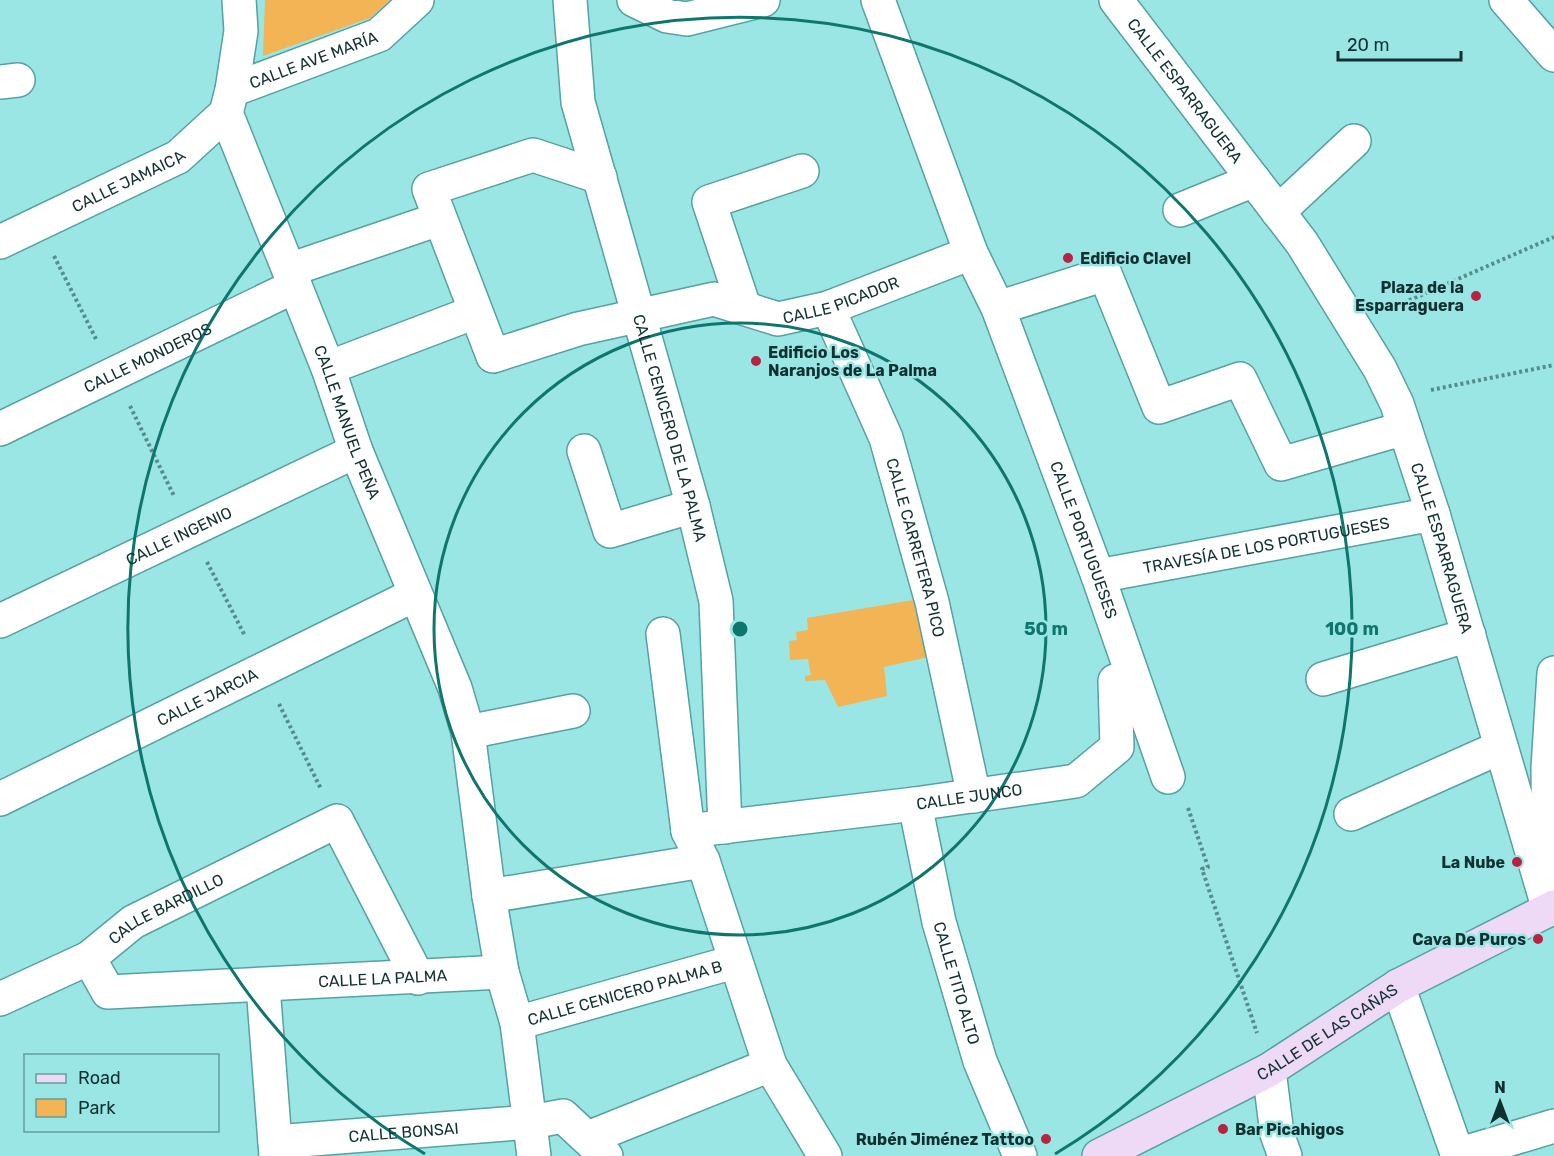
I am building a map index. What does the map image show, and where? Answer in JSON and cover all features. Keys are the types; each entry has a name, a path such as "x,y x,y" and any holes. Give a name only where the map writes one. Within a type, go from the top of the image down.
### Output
{"main road":[{"name":"CALLE DE LAS CAÑAS","path":"1099,1156 1269,1070 1398,986 1552,908"}],"street":[{"path":"229,101 241,31 239,0"},
{"name":"CALLE AVE MARÍA","path":"229,101 379,35 417,0"},
{"name":"CALLE CENICERO DE LA PALMA","path":"570,0 578,102 693,506 716,601 725,827"},
{"path":"634,0 665,8 687,19 763,0"},
{"name":"CALLE PORTUGUESES","path":"878,0 971,252 998,308 1098,576 1131,677 1168,777"},
{"name":"CALLE ESPARRAGUERA","path":"1116,0 1302,243 1394,397 1433,514 1501,747 1552,908"},
{"path":"1506,0 1554,55"},
{"name":"CALLE JAMAICA","path":"0,242 178,157 229,101"},
{"name":"CALLE MANUEL PEÑA","path":"229,101 292,278 328,368 356,451 414,595 455,688 468,732 489,896 502,972 516,1023 534,1156"},
{"path":"1278,212 1354,141"},
{"path":"328,368 475,312 429,189 533,155 600,177"},
{"path":"744,308 709,202 802,171"},
{"name":"CALLE ESPARRAGUERA","path":"1180,210 1254,180"},
{"name":"CALLE MONDEROS","path":"0,429 292,278 440,219"},
{"name":"CALLE PICADOR","path":"475,312 493,356 578,329 638,318 714,299 778,319 828,308 971,252"},
{"path":"998,308 1105,274 1159,407 1240,380 1281,464 1405,428"},
{"name":"CALLE CARRETERA PICO","path":"828,308 886,438 932,602 974,796"},
{"name":"CALLE INGENIO","path":"0,621 356,451"},
{"path":"584,451 610,531 693,506"},
{"name":"TRAVESÍA DE LOS PORTUGUESES","path":"1098,576 1433,514"},
{"name":"CALLE JARCIA","path":"0,799 414,595"},
{"path":"663,634 688,831 703,861 734,962 770,1065 825,1156"},
{"path":"1323,680 1469,635"},
{"path":"1552,908 1548,768 1554,674"},
{"name":"CALLE JUNCO","path":"725,827 915,804 1076,781 1117,747 1115,681 1131,677"},
{"path":"468,732 573,711"},
{"path":"1351,814 1501,747"},
{"name":"CALLE TITO ALTO","path":"915,804 939,922 980,1061 1020,1156"},
{"name":"CALLE BARDILLO","path":"0,999 89,958 132,922 337,821 418,978"},
{"path":"688,831 725,827"},
{"path":"489,896 703,861"},
{"name":"CALLE LA PALMA","path":"89,958 108,992 263,986 502,972"},
{"name":"CALLE CENICERO PALMA B","path":"516,1023 734,962"},
{"path":"263,986 275,1149"},
{"path":"1398,986 1457,1155 1554,1126"},
{"path":"531,1122 563,1116 597,1147 770,1065"},
{"path":"1269,1070 1277,1134 1285,1156"},
{"name":"CALLE BONSAI","path":"275,1149 531,1122"}],"path":[{"path":"1353,325 1554,237"},
{"path":"1394,397 1554,365"},
{"path":"1168,777 1169,781 1179,778 1208,867 1202,870 1269,1070"}],"green space":[{"path":"265,0 390,0 370,18 263,56"},
{"path":"919,599 933,656 884,667 887,696 838,707 825,680 805,681 805,676 811,675 808,659 790,660 789,641 797,640 796,632 808,630 807,618"}],"place":[{"name":"Edificio Clavel","path":"1068,258"},
{"name":"Plaza de la Esparraguera","path":"1476,296"},
{"name":"Edificio Los Naranjos de La Palma","path":"756,361"},
{"name":"La Nube","path":"1517,862"},
{"name":"Cava De Puros","path":"1538,939"},
{"name":"Bar Picahigos","path":"1223,1129"},
{"name":"Rubén Jiménez Tattoo","path":"1046,1139"}]}
